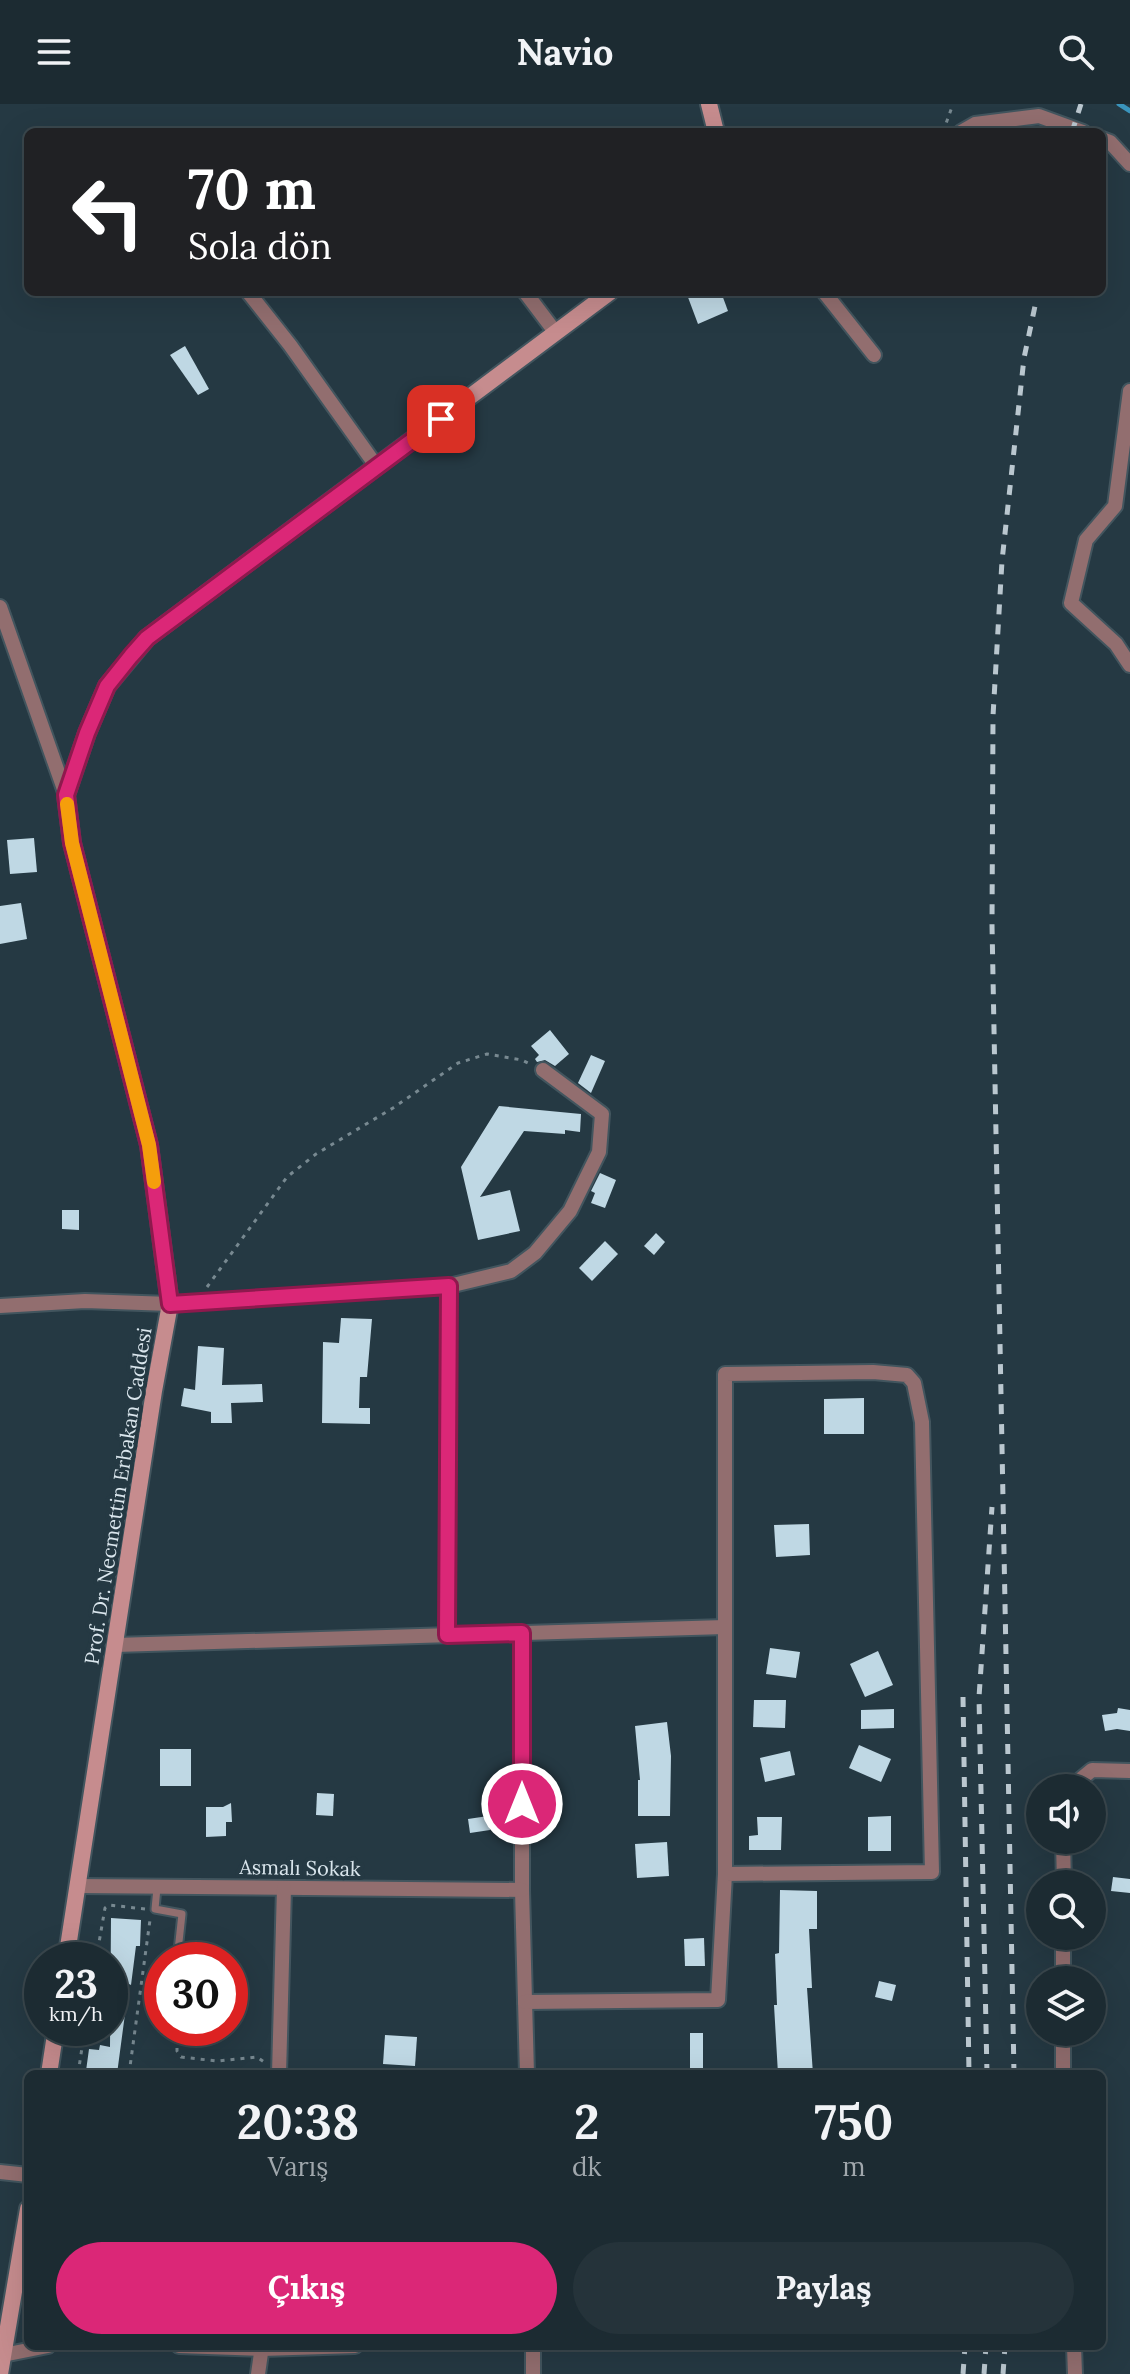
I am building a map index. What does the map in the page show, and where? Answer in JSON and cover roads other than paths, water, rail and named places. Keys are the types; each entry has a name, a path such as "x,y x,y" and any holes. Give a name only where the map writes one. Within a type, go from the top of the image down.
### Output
{"street":[{"path":"709,104 715,128"},
{"path":"968,128 975,124 1039,116 1072,128"},
{"path":"1106,140 1130,164"},
{"path":"251,296 377,467"},
{"path":"528,296 556,333"},
{"name":"Prof. Dr. Necmettin Erbakan Caddesi","path":"69,1942 170,1304 149,1145 72,843 66,795 107,686 147,638 605,296"},
{"path":"827,296 874,355"},
{"path":"1130,391 1115,506 1086,540 1071,603 1116,644 1130,665"},
{"path":"0,607 66,795"},
{"path":"0,1306 85,1301 196,1303 449,1286 511,1271 535,1253 570,1211 599,1152 602,1114 543,1070"},
{"path":"447,1635 449,1286"},
{"path":"525,2002 718,2000 725,1874 725,1374 873,1372 907,1375 914,1383 922,1422 932,1872 725,1874"},
{"path":"115,1645 725,1627"},
{"path":"522,1633 522,1890 527,2070"},
{"path":"1087,1774 1092,1770 1130,1771"},
{"name":"Asmalı Sokak","path":"77,1886 522,1890"},
{"path":"272,2070 284,1888"},
{"path":"50,2070 53,2046"},
{"path":"1063,2046 1063,2070"},
{"path":"0,2172 24,2175"},
{"path":"0,2374 24,2232"},
{"path":"3,2355 28,2350"},
{"path":"258,2374 262,2350"},
{"path":"533,2350 533,2374"},
{"path":"1074,2350 1075,2374"}],"lane":[{"path":"157,1886 155,1909 182,1914 179,1942"}],"waterway":[{"path":"1119,104 1130,111"}],"railway":[{"path":"1073,128 1081,104"},
{"path":"1014,2070 992,925 993,716 1002,561 1024,358 1037,296"},
{"path":"987,2070 979,1697 992,1507"},
{"path":"963,1697 969,2070"},
{"path":"963,2374 965,2350"},
{"path":"984,2374 986,2350"},
{"path":"1003,2374 1005,2350"}]}
